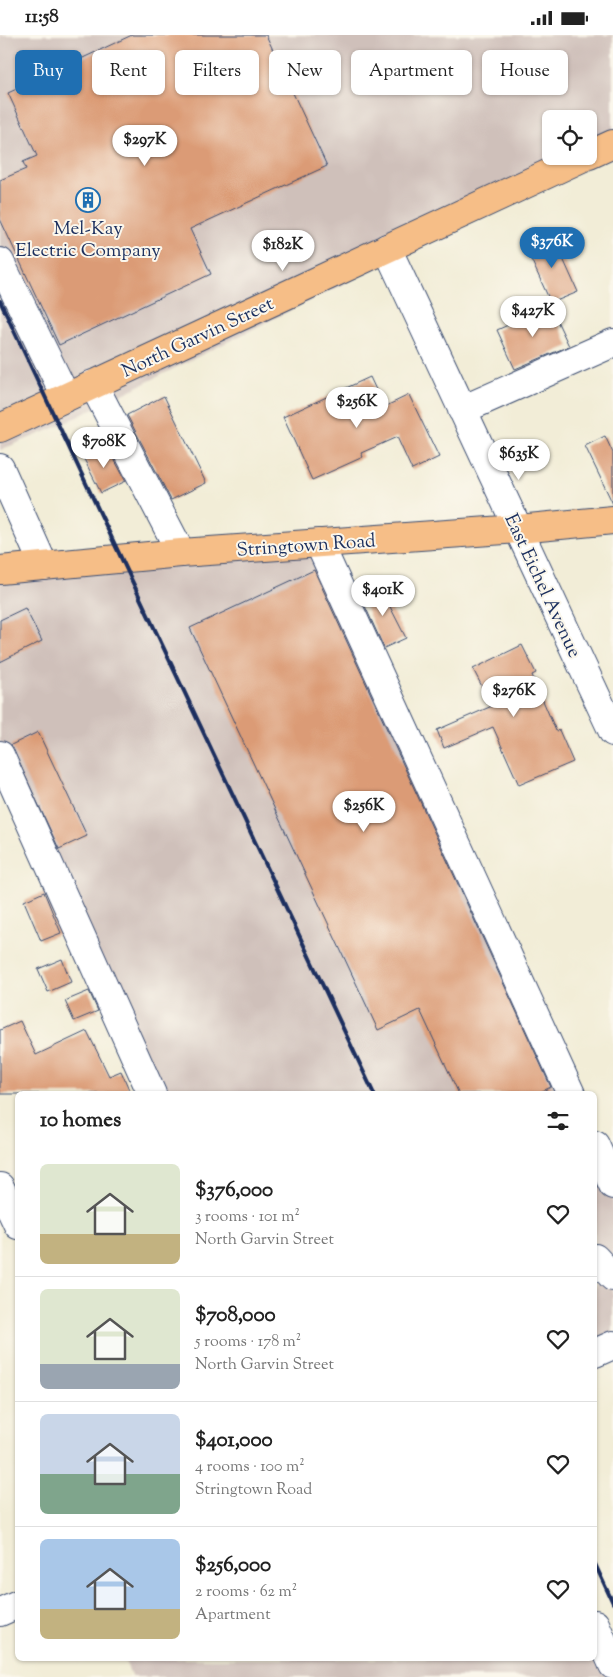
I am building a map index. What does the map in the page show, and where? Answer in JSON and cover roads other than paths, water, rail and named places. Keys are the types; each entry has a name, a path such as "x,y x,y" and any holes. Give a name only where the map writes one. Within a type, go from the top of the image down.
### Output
{"main road":[{"name":"North Garvin Street","path":"597,151 613,144"},
{"name":"North Garvin Street","path":"0,428 565,165"},
{"name":"Stringtown Road","path":"0,570 180,553 518,529 613,519"}],"street":[{"name":"East Eichel Avenue","path":"387,248 613,733"},
{"path":"0,262 66,397"},
{"path":"462,409 613,343"},
{"path":"93,384 180,553"},
{"path":"0,468 44,566"},
{"path":"319,543 570,1091"},
{"path":"0,755 151,1091"},
{"path":"597,1149 613,1185"},
{"path":"5,1189 15,1217"},
{"path":"597,1260 613,1277"},
{"path":"597,1352 613,1345"},
{"path":"0,1612 15,1605"},
{"path":"597,1629 613,1665"}],"railway":[{"path":"0,301 373,1091"},
{"path":"597,1568 613,1603"}],"place":[{"name":"Mel-Kay Electric Company","path":"88,200"}]}
